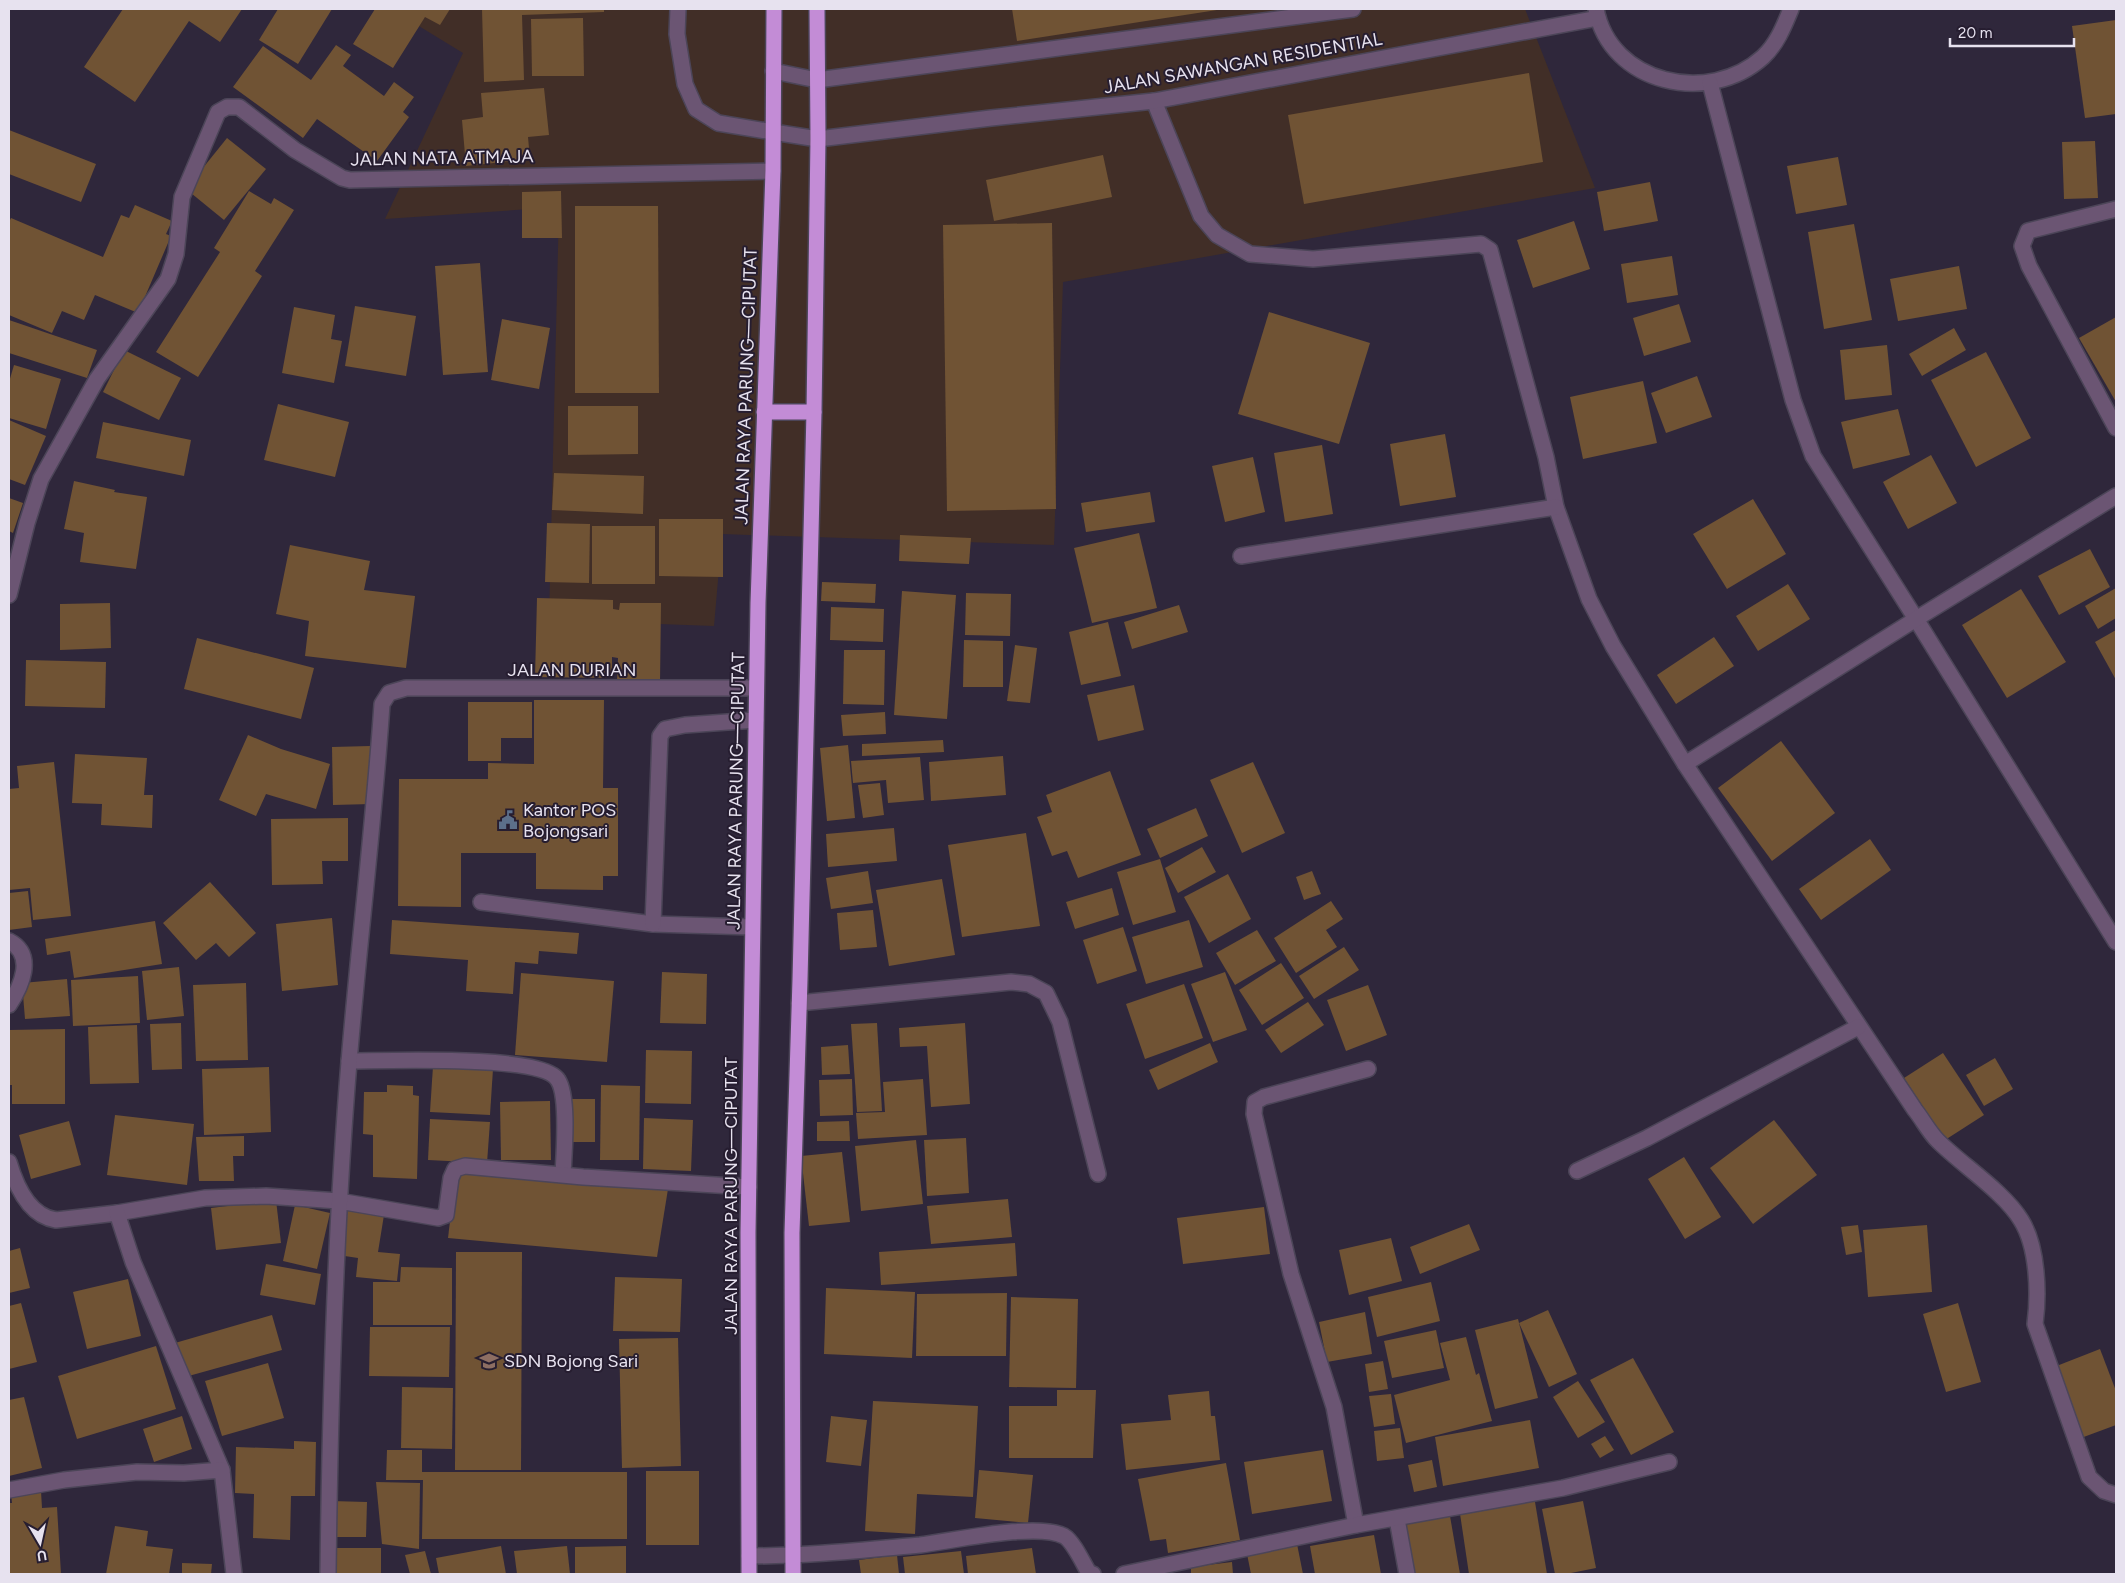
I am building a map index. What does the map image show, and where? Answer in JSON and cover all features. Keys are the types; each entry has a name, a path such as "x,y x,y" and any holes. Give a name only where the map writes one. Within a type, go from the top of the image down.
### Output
{"highway":[{"name":"JALAN RAYA PARUNG—CIPUTAT","path":"749,1574 749,1187 752,927 756,688 773,132 774,9"},
{"path":"793,1574 792,1233 814,412 818,139 817,9"},
{"path":"764,412 814,412"}],"street":[{"name":"JALAN SAWANGAN RESIDENTIAL","path":"678,9 677,34 685,84 696,109 718,123 818,139 1154,101 1597,13"},
{"name":"JALAN SAWANGAN RESIDENTIAL","path":"774,71 817,80 1353,9"},
{"path":"1597,13 1609,41 1628,62 1654,77 1681,84 1710,83 1738,74 1763,57 1781,34 1791,9"},
{"path":"1710,83 1793,400 1813,456 1916,618 2116,942"},
{"path":"1154,101 1201,216 1217,235 1250,254 1313,258 1480,244 1490,250 1546,458 1556,507 1589,599 1613,646 1685,764 1858,1027 1937,1140 2000,1196 2021,1220 2033,1246 2037,1304 2035,1324 2089,1477 2104,1491 2116,1495"},
{"name":"JALAN NATA ATMAJA","path":"9,595 27,524 41,479 97,379 168,279 176,254 182,197 218,112 227,107 239,107 295,150 342,178 350,180 772,171"},
{"path":"2116,209 2028,231 2022,246 2029,266 2116,428"},
{"path":"1685,764 1916,618 2116,496"},
{"path":"1240,556 1556,507"},
{"name":"JALAN DURIAN","path":"349,1061 366,900 382,704 389,693 406,688 756,688"},
{"path":"653,924 660,736 665,729 685,725 756,720"},
{"path":"481,902 653,924 752,927"},
{"path":"9,941 19,950 23,957 25,968 20,985 9,1005"},
{"path":"799,1003 1011,982 1029,984 1046,994 1060,1022 1098,1174"},
{"path":"1577,1171 1647,1138 1858,1027"},
{"path":"328,1574 330,1419 339,1202 349,1061 512,1063 544,1071 557,1077 563,1097 565,1152 563,1174"},
{"path":"1356,1525 1334,1407 1291,1274 1254,1114 1255,1102 1264,1097 1368,1069"},
{"path":"9,1162 24,1197 36,1211 46,1219 70,1220 205,1198 266,1196 339,1202 438,1218 446,1215 451,1178 455,1169 465,1166 583,1177 749,1187"},
{"path":"117,1213 133,1262 222,1470 234,1574"},
{"path":"1124,1574 1356,1525 1563,1488 1669,1462"},
{"path":"9,1490 64,1480 138,1472 184,1473 222,1470"},
{"path":"1397,1519 1407,1574"},
{"path":"749,1556 793,1556 923,1544 1038,1530 1064,1536 1071,1542 1089,1573 1093,1574"}],"shaded area":[{"path":"391,9 1525,9 1595,188 1063,282 1054,545 722,534 714,626 549,620 559,207 385,219 463,53"}],"building":[{"path":"123,9 242,9 220,42 189,21 135,102 84,67"},
{"path":"278,9 332,9 298,64 259,40"},
{"path":"375,9 450,9 440,25 425,17 393,68 353,44"},
{"path":"482,9 604,9 604,12 522,15 524,80 484,82"},
{"path":"1012,9 1217,9 1217,10 1017,41"},
{"path":"583,18 584,76 532,76 531,19"},
{"path":"2116,20 2116,114 2085,118 2072,26"},
{"path":"336,45 351,55 343,66 384,96 394,82 414,97 403,112 409,117 377,161 317,119 303,138 233,87 263,46 311,80"},
{"path":"1529,73 1543,162 1304,204 1288,115"},
{"path":"544,88 549,135 528,137 530,159 466,166 462,120 483,117 481,93"},
{"path":"9,130 96,164 81,202 9,174"},
{"path":"227,138 266,169 224,220 186,189"},
{"path":"2095,141 2098,198 2064,199 2062,142"},
{"path":"1103,155 1112,197 994,221 986,180"},
{"path":"1838,157 1847,205 1796,214 1787,166"},
{"path":"1650,182 1658,221 1604,231 1597,192"},
{"path":"249,191 271,204 274,198 294,210 255,271 262,276 198,377 156,352 220,252 214,248"},
{"path":"561,191 562,238 522,238 522,192"},
{"path":"135,205 172,221 166,234 171,236 138,313 95,295 84,320 62,311 52,333 9,315 9,222 11,218 103,257 121,215 129,218"},
{"path":"575,206 658,206 659,393 575,393"},
{"path":"1574,221 1590,269 1533,288 1517,240"},
{"path":"1052,223 1056,509 947,511 943,225"},
{"path":"1854,224 1872,320 1824,329 1808,232"},
{"path":"1672,256 1678,295 1627,303 1621,264"},
{"path":"480,263 488,372 443,375 435,266"},
{"path":"1959,266 1967,309 1898,321 1890,279"},
{"path":"1679,304 1691,342 1644,356 1633,318"},
{"path":"355,306 416,316 406,376 345,366"},
{"path":"294,307 335,315 331,339 342,341 334,383 282,373"},
{"path":"1269,312 1370,343 1339,444 1238,414"},
{"path":"2116,317 2116,402 2079,338"},
{"path":"502,319 550,328 539,389 491,380"},
{"path":"9,320 97,350 87,378 9,353"},
{"path":"1954,328 1966,350 1922,376 1909,354"},
{"path":"1887,345 1892,395 1845,400 1840,350"},
{"path":"124,350 181,378 159,420 103,392"},
{"path":"1986,352 2031,438 1976,467 1931,380"},
{"path":"14,365 61,379 46,429 9,418 9,382"},
{"path":"1697,376 1712,417 1666,433 1651,393"},
{"path":"1643,381 1657,443 1583,459 1570,397"},
{"path":"278,404 349,422 335,477 264,460"},
{"path":"568,406 638,406 638,454 568,455"},
{"path":"1898,409 1910,455 1853,469 1841,422"},
{"path":"9,420 46,436 25,485 9,479"},
{"path":"103,422 191,440 184,476 96,458"},
{"path":"1445,434 1456,497 1400,506 1390,444"},
{"path":"1322,445 1333,514 1285,522 1274,453"},
{"path":"1931,455 1957,503 1908,529 1883,482"},
{"path":"1253,457 1265,512 1225,522 1212,466"},
{"path":"554,473 644,476 643,514 552,510"},
{"path":"74,481 115,490 114,492 147,497 136,569 80,562 84,533 64,529"},
{"path":"1150,492 1155,522 1086,532 1081,503"},
{"path":"9,498 23,503 13,533 9,531"},
{"path":"1753,499 1786,554 1727,589 1693,534"},
{"path":"659,519 723,519 723,577 659,576"},
{"path":"547,523 590,524 589,583 545,582"},
{"path":"592,526 655,526 655,584 592,584"},
{"path":"1139,533 1157,608 1092,623 1074,548"},
{"path":"900,535 971,538 969,564 899,561"},
{"path":"290,545 370,561 364,590 415,596 406,668 305,656 309,621 276,614"},
{"path":"2090,549 2110,587 2059,615 2038,576"},
{"path":"822,582 876,584 875,603 821,601"},
{"path":"1788,584 1810,619 1758,651 1736,616"},
{"path":"2116,588 2116,618 2098,629 2085,606"},
{"path":"2021,589 2066,662 2007,698 1962,625"},
{"path":"902,591 956,595 947,719 894,715"},
{"path":"966,593 1011,594 1010,636 965,635"},
{"path":"537,598 613,600 613,609 619,610 620,603 661,603 660,683 617,682 618,658 612,657 612,678 535,677"},
{"path":"110,603 111,648 60,650 60,604"},
{"path":"1179,605 1188,632 1132,649 1124,622"},
{"path":"831,607 884,609 883,642 830,640"},
{"path":"1108,622 1121,676 1081,685 1069,632"},
{"path":"2116,630 2116,680 2095,642"},
{"path":"1714,637 1734,666 1676,704 1657,675"},
{"path":"197,638 314,668 301,719 184,689"},
{"path":"964,640 1003,641 1003,687 963,687"},
{"path":"1015,645 1037,648 1030,703 1007,701"},
{"path":"844,650 885,650 884,705 843,704"},
{"path":"26,660 106,662 105,708 25,706"},
{"path":"1134,685 1144,730 1098,741 1087,695"},
{"name":"Kantor POS Bojongsari","path":"534,700 604,700 603,788 618,788 618,876 603,876 603,890 536,889 536,853 461,853 461,907 398,906 399,779 488,779 488,763 534,764"},
{"path":"468,702 532,702 532,738 501,738 501,761 468,761"},
{"path":"885,712 886,734 843,736 841,715"},
{"path":"248,735 281,749 330,764 316,809 266,794 256,816 219,800"},
{"path":"943,740 944,752 862,756 862,744"},
{"path":"1781,741 1835,813 1772,861 1718,788"},
{"path":"848,745 855,818 827,821 820,748"},
{"path":"370,746 371,804 333,805 332,747"},
{"path":"75,754 147,758 144,795 153,795 152,828 101,825 102,804 72,803"},
{"path":"1003,756 1006,795 931,801 929,762"},
{"path":"920,757 924,800 888,803 886,780 853,783 851,761"},
{"path":"54,762 71,916 33,920 30,888 9,890 9,789 19,788 17,766"},
{"path":"1253,762 1285,833 1242,853 1210,780"},
{"path":"1110,771 1141,855 1078,878 1067,851 1052,856 1037,817 1052,812 1046,795"},
{"path":"880,783 884,815 863,818 858,785"},
{"path":"1196,808 1208,836 1160,858 1147,829"},
{"path":"348,818 348,861 322,861 323,884 272,885 271,819"},
{"path":"894,828 897,861 828,867 826,834"},
{"path":"1026,833 1040,926 962,937 948,845"},
{"path":"1870,839 1891,870 1821,920 1799,889"},
{"path":"1202,847 1216,872 1178,893 1165,868"},
{"path":"1160,859 1176,912 1133,925 1117,872"},
{"path":"868,871 873,903 831,909 826,878"},
{"path":"1312,871 1321,894 1304,900 1296,877"},
{"path":"1228,874 1251,919 1209,943 1184,897"},
{"path":"942,879 955,955 889,966 876,890"},
{"path":"210,882 256,933 229,957 216,943 196,960 163,923"},
{"path":"1112,888 1119,915 1075,929 1066,902"},
{"path":"28,891 32,927 9,930 9,893"},
{"path":"1331,901 1343,919 1326,930 1337,947 1296,973 1274,938"},
{"path":"873,910 877,947 840,950 837,913"},
{"path":"332,918 338,985 282,991 276,924"},
{"path":"392,920 579,933 577,954 539,951 538,964 515,962 513,994 466,991 468,960 390,954"},
{"path":"1189,920 1203,967 1146,984 1132,937"},
{"path":"155,921 162,964 74,978 70,951 47,955 45,939"},
{"path":"1123,927 1137,971 1097,984 1083,940"},
{"path":"1257,930 1276,961 1235,985 1216,953"},
{"path":"1344,947 1359,970 1314,999 1299,976"},
{"path":"1281,963 1304,998 1262,1025 1239,990"},
{"path":"179,967 184,1016 147,1020 142,971"},
{"path":"662,972 707,974 706,1024 660,1023"},
{"path":"1225,972 1247,1030 1213,1042 1191,984"},
{"path":"521,973 614,981 607,1062 515,1055"},
{"path":"138,976 140,1023 73,1026 71,980"},
{"path":"67,979 70,1016 25,1019 22,983"},
{"path":"246,983 248,1060 196,1061 193,985"},
{"path":"1184,984 1203,1038 1145,1059 1126,1004"},
{"path":"1368,985 1387,1035 1346,1051 1327,1000"},
{"path":"1308,1002 1324,1025 1281,1053 1265,1030"},
{"path":"181,1023 182,1069 152,1070 150,1024"},
{"path":"877,1023 882,1111 857,1112 851,1024"},
{"path":"965,1023 970,1104 931,1107 927,1046 900,1047 899,1028"},
{"path":"137,1025 139,1083 90,1084 88,1027"},
{"path":"65,1029 65,1104 12,1104 12,1085 9,1085 9,1030"},
{"path":"1210,1043 1218,1062 1158,1090 1149,1070"},
{"path":"848,1045 850,1074 822,1075 821,1047"},
{"path":"646,1050 692,1051 691,1104 645,1103"},
{"path":"1943,1053 1984,1115 1945,1140 1904,1078"},
{"path":"1995,1058 2013,1089 1984,1106 1966,1075"},
{"path":"433,1066 493,1069 490,1115 430,1112"},
{"path":"269,1067 271,1132 204,1135 202,1069"},
{"path":"852,1079 853,1115 820,1116 819,1080"},
{"path":"923,1079 927,1135 858,1139 856,1113 885,1112 883,1082"},
{"path":"387,1085 413,1086 413,1095 419,1096 417,1179 373,1177 373,1135 363,1134 364,1092 387,1092"},
{"path":"601,1085 640,1086 639,1160 600,1160"},
{"path":"568,1099 595,1099 595,1142 568,1142"},
{"path":"550,1101 551,1160 501,1160 500,1102"},
{"path":"115,1115 194,1124 187,1185 107,1175"},
{"path":"644,1118 693,1120 691,1171 643,1169"},
{"path":"430,1119 490,1122 487,1163 428,1160"},
{"path":"1774,1120 1817,1175 1753,1224 1710,1168"},
{"path":"69,1121 81,1165 31,1179 19,1135"},
{"path":"849,1121 850,1141 817,1141 817,1122"},
{"path":"244,1136 244,1156 233,1156 234,1181 199,1181 196,1137"},
{"path":"966,1138 969,1193 927,1196 924,1140"},
{"path":"916,1140 923,1204 861,1211 855,1146"},
{"path":"842,1152 850,1222 809,1226 801,1156"},
{"path":"1684,1157 1721,1217 1685,1239 1648,1179"},
{"path":"456,1171 668,1189 657,1257 448,1238"},
{"path":"1008,1199 1012,1237 931,1244 927,1206"},
{"path":"276,1200 281,1243 216,1250 211,1208"},
{"path":"295,1205 330,1213 317,1269 283,1261"},
{"path":"1264,1207 1270,1254 1183,1264 1177,1218"},
{"path":"344,1210 384,1215 378,1252 400,1254 397,1281 356,1277 358,1258 338,1255"},
{"path":"1469,1224 1480,1250 1420,1274 1410,1247"},
{"path":"1858,1225 1862,1252 1846,1255 1841,1227"},
{"path":"1927,1225 1932,1292 1868,1297 1863,1230"},
{"path":"1391,1238 1402,1281 1349,1295 1339,1250"},
{"path":"1015,1243 1017,1276 881,1285 879,1252"},
{"path":"20,1248 30,1288 9,1293 9,1251"},
{"name":"SDN Bojong Sari","path":"456,1252 522,1252 521,1470 455,1470"},
{"path":"266,1264 321,1274 315,1305 260,1295"},
{"path":"401,1267 452,1268 452,1325 373,1325 373,1282 400,1282"},
{"path":"615,1277 682,1279 680,1332 613,1331"},
{"path":"128,1279 141,1336 87,1349 73,1292"},
{"path":"1431,1282 1440,1321 1377,1337 1368,1297"},
{"path":"826,1288 915,1292 912,1358 824,1354"},
{"path":"1007,1293 1006,1356 916,1356 917,1294"},
{"path":"1011,1297 1078,1299 1076,1388 1009,1387"},
{"path":"21,1303 37,1362 9,1369 9,1306"},
{"path":"1958,1303 1981,1382 1946,1392 1923,1314"},
{"path":"1548,1310 1577,1374 1549,1387 1519,1323"},
{"path":"1365,1312 1372,1354 1327,1362 1319,1322"},
{"path":"272,1315 282,1350 185,1377 175,1343"},
{"path":"1518,1319 1538,1398 1495,1409 1475,1330"},
{"path":"370,1327 450,1327 449,1377 369,1376"},
{"path":"1436,1330 1444,1368 1392,1378 1384,1341"},
{"path":"1466,1337 1476,1375 1479,1373 1492,1421 1406,1443 1394,1395 1450,1380 1440,1343"},
{"path":"678,1338 681,1466 622,1468 619,1339"},
{"path":"156,1346 176,1409 77,1439 58,1376"},
{"path":"2100,1349 2116,1391 2116,1425 2081,1438 2054,1367"},
{"path":"1633,1358 1674,1432 1631,1455 1590,1380"},
{"path":"1383,1361 1388,1389 1369,1392 1365,1364"},
{"path":"268,1363 284,1418 222,1436 205,1381"},
{"path":"1578,1381 1605,1422 1578,1438 1553,1397"},
{"path":"402,1387 453,1388 452,1449 401,1448"},
{"path":"1057,1390 1096,1390 1093,1458 1009,1458 1009,1406 1057,1406"},
{"path":"1209,1391 1211,1416 1215,1416 1220,1460 1126,1470 1121,1424 1171,1420 1168,1395"},
{"path":"1391,1394 1395,1424 1374,1427 1369,1396"},
{"path":"24,1397 42,1468 9,1476 9,1400"},
{"path":"873,1401 978,1406 973,1497 917,1494 915,1534 865,1531"},
{"path":"182,1416 192,1449 154,1462 143,1429"},
{"path":"831,1416 867,1420 861,1466 826,1462"},
{"path":"1530,1420 1539,1468 1443,1486 1435,1437"},
{"path":"1400,1428 1404,1458 1377,1461 1374,1431"},
{"path":"1605,1436 1614,1450 1600,1458 1591,1444"},
{"path":"294,1441 316,1442 315,1496 291,1496 290,1540 253,1538 254,1494 235,1493 236,1447 294,1449"},
{"path":"387,1450 422,1450 422,1472 627,1472 627,1539 422,1539 423,1480 386,1480"},
{"path":"1323,1450 1332,1501 1252,1514 1244,1462"},
{"path":"1432,1460 1437,1487 1414,1492 1408,1465"},
{"path":"1226,1463 1240,1540 1168,1553 1166,1539 1150,1541 1138,1479"},
{"path":"979,1470 1033,1475 1028,1523 975,1518"},
{"path":"646,1471 699,1471 699,1545 646,1545"},
{"path":"376,1482 420,1483 419,1549 382,1544"},
{"path":"41,1491 42,1508 57,1507 61,1574 9,1574 9,1503 12,1503 11,1493"},
{"path":"1534,1496 1547,1574 1469,1574 1459,1507"},
{"path":"331,1501 367,1502 366,1537 330,1537"},
{"path":"1583,1501 1596,1568 1566,1574 1555,1574 1542,1509"},
{"path":"1450,1516 1460,1574 1412,1574 1403,1524"},
{"path":"115,1526 148,1531 146,1546 173,1549 169,1574 106,1574"},
{"path":"1374,1535 1381,1574 1315,1574 1310,1546"},
{"path":"1297,1544 1303,1574 1251,1574 1247,1554"},
{"path":"501,1546 506,1574 439,1574 436,1558"},
{"path":"567,1546 570,1574 517,1574 514,1551"},
{"path":"626,1546 626,1574 575,1574 575,1547"},
{"path":"335,1548 381,1548 381,1574 335,1574"},
{"path":"1032,1548 1036,1574 968,1574 966,1556"},
{"path":"425,1551 431,1574 410,1574 405,1555"},
{"path":"961,1551 964,1574 905,1574 903,1557"},
{"path":"897,1555 899,1574 861,1574 859,1560"},
{"path":"1232,1562 1233,1574 1191,1574 1191,1567"},
{"path":"182,1563 212,1564 211,1574 182,1574"}],"place":[{"name":"Kantor POS Bojongsari","path":"508,820"},
{"name":"SDN Bojong Sari","path":"489,1361"}]}
